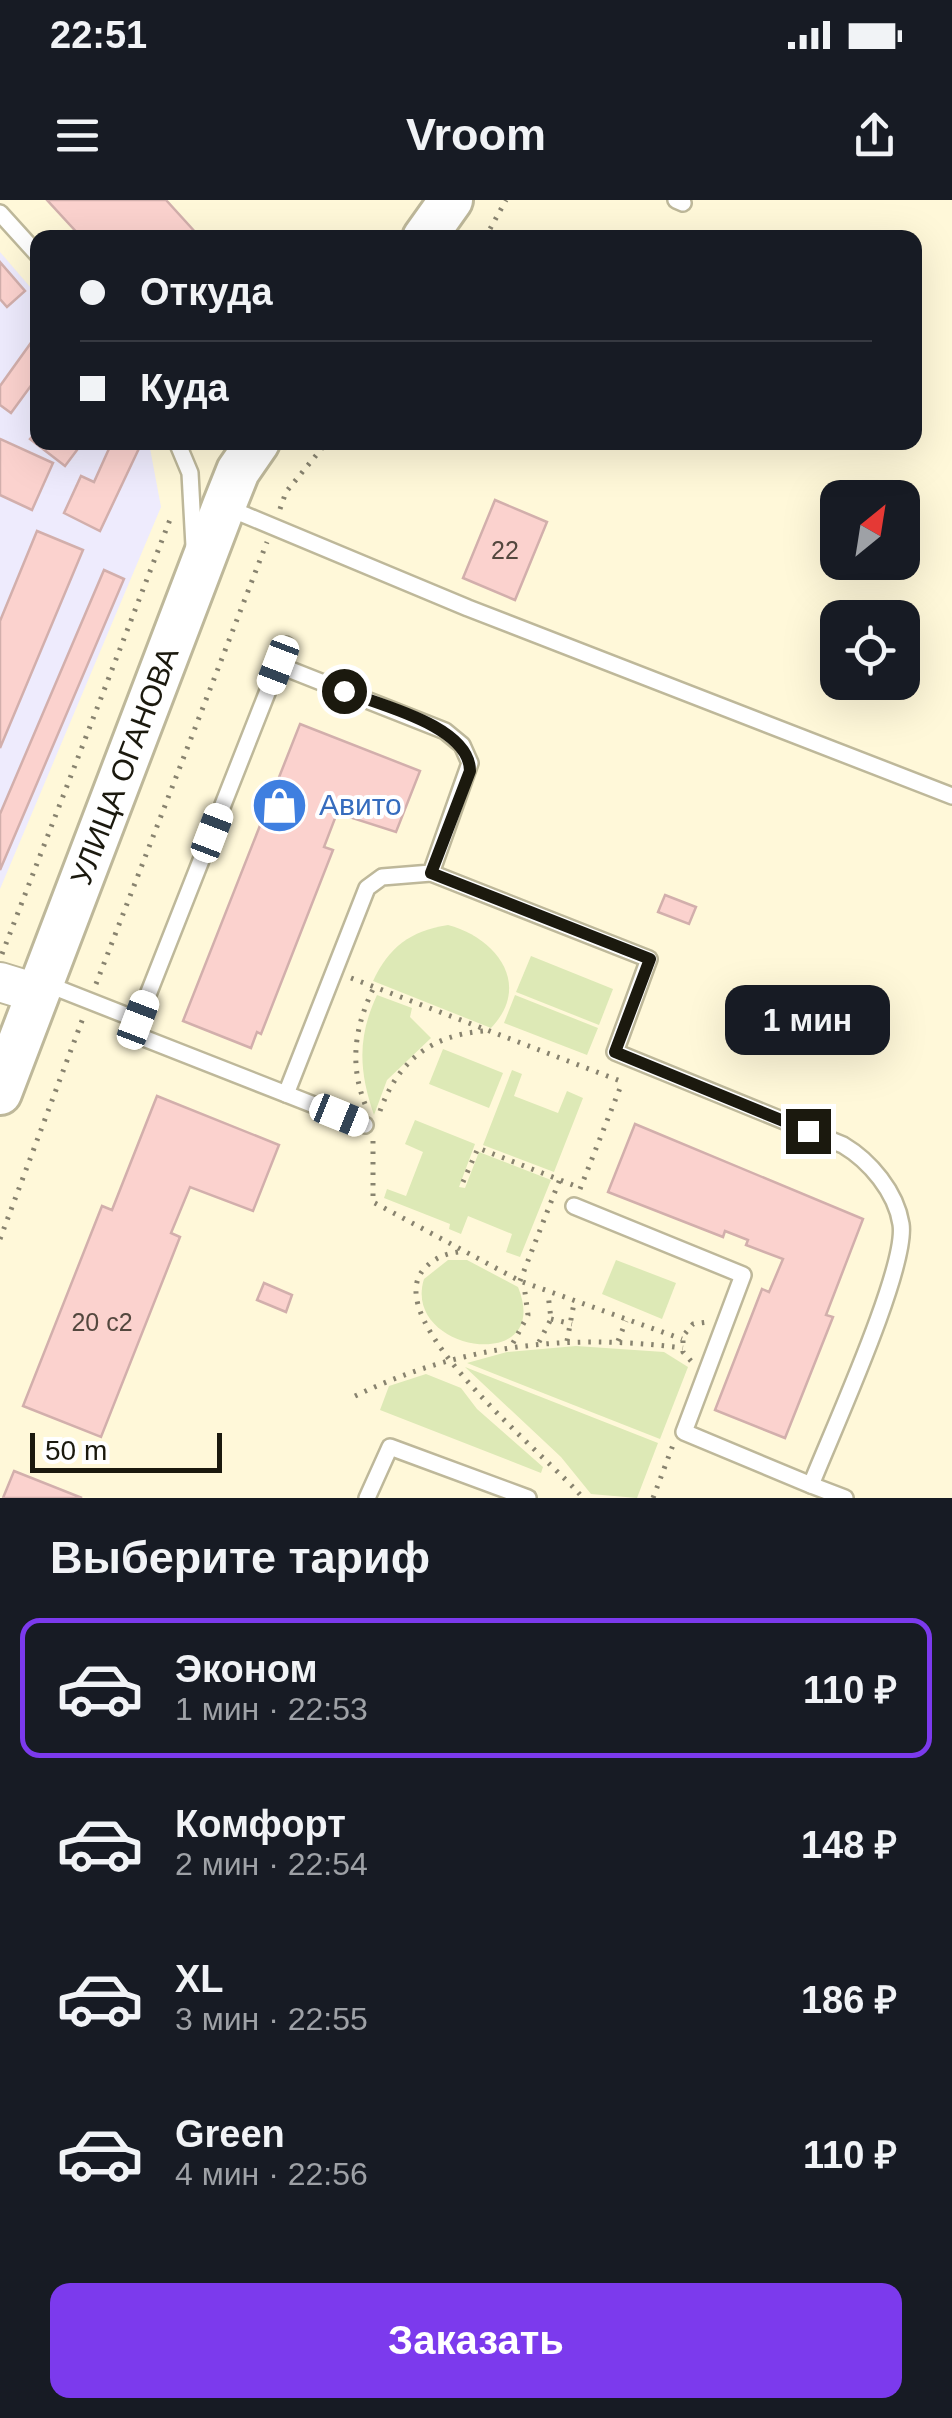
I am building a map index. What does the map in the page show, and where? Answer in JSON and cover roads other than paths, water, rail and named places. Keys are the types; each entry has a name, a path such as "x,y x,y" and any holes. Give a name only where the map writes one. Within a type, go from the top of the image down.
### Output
{"main road":[{"path":"430,230 451,200"},
{"name":"УЛИЦА ОГАНОВА","path":"0,1093 28,986 238,471 252,450"}],"lane":[{"path":"0,212 30,246"},
{"path":"180,450 190,473 196,580"},
{"path":"224,506 952,796"},
{"path":"286,645 136,1033 371,1124"},
{"path":"278,665 445,731 462,745 470,771 431,873"},
{"path":"286,1094 373,880 431,873 650,959 615,1052 844,1145 872,1169 894,1202 902,1244 897,1266 811,1484"},
{"path":"28,986 90,1001 138,1020"},
{"path":"574,1206 743,1275 684,1432 845,1498"},
{"path":"367,1498 390,1446 528,1498"}],"place":[{"name":"Авито","path":"280,805"}]}
